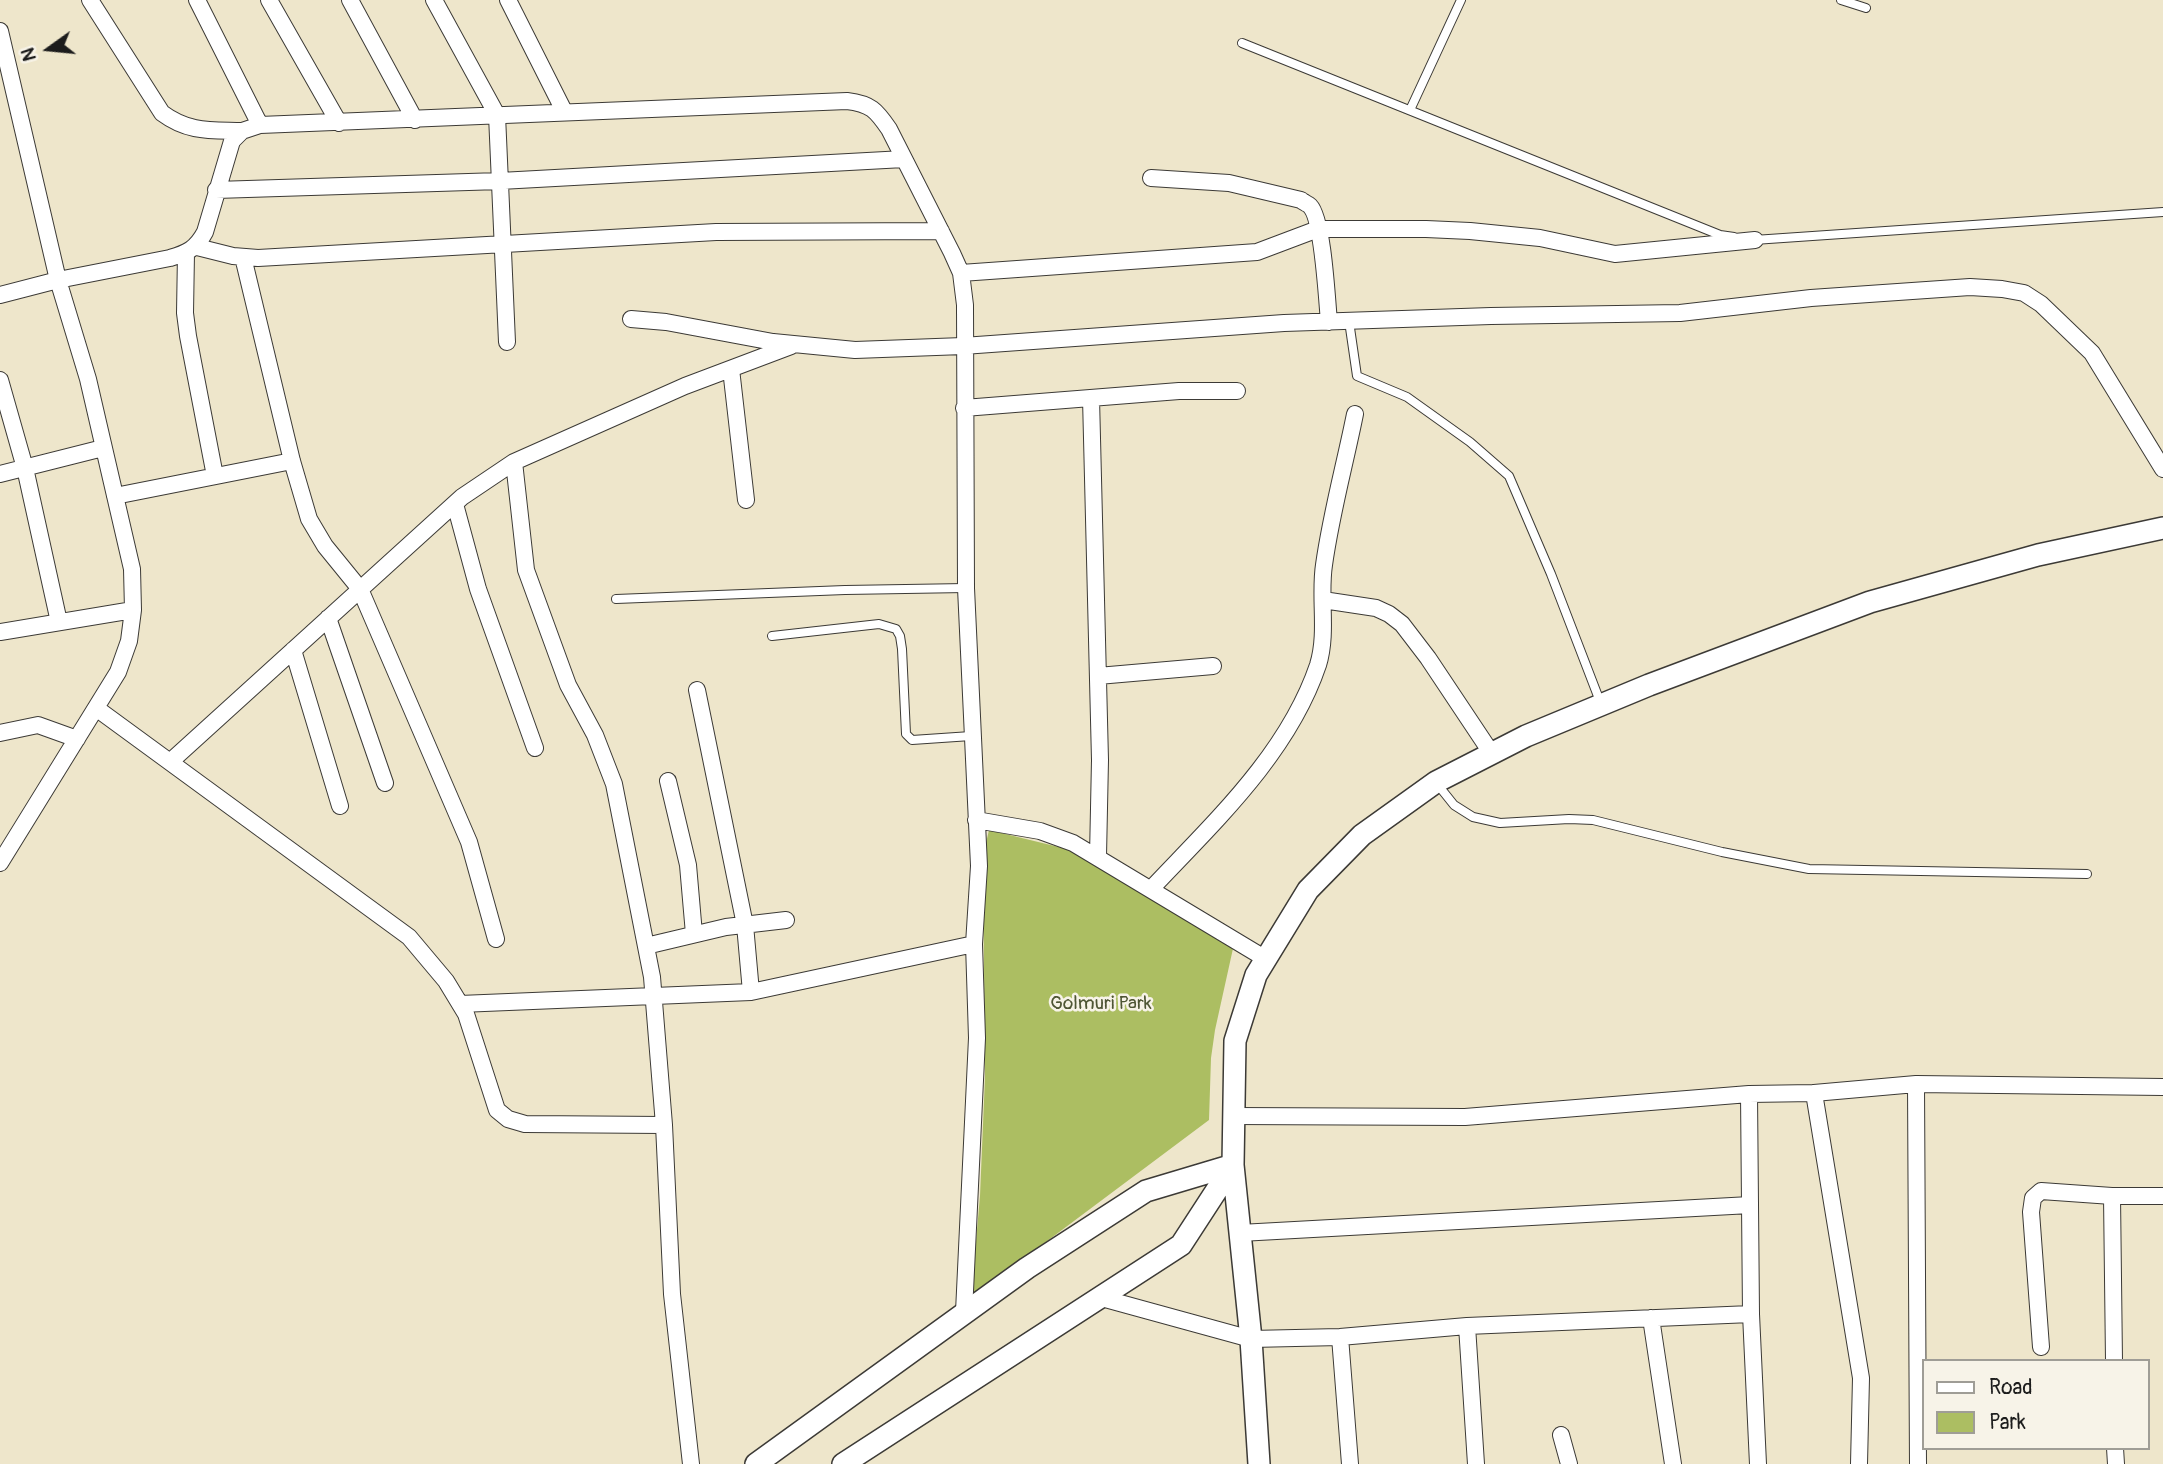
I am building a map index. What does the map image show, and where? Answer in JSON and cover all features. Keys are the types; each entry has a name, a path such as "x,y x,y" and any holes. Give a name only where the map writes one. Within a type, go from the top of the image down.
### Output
{"street":[{"path":"90,0 162,113 176,124 196,130 242,131 260,125 847,101 864,103 877,112 904,159 961,273 965,305 963,346 966,588 979,866 974,944 977,1038 964,1312"},
{"path":"197,0 260,125"},
{"path":"269,0 339,123"},
{"path":"351,0 415,120"},
{"path":"434,0 497,115 506,342"},
{"path":"508,0 564,111"},
{"path":"0,31 58,280 88,379 132,569 134,610 129,641 118,672 0,863"},
{"path":"215,476 185,313 192,250 205,232 226,153 232,141 242,131"},
{"path":"216,190 500,181 904,159"},
{"path":"1151,178 1230,183 1301,200 1310,206 1318,229 1329,322"},
{"path":"961,273 1257,252 1318,229 1470,231 1540,238 1615,254 1755,240"},
{"path":"0,295 192,250 258,258 716,232 941,231"},
{"path":"243,257 292,461 309,519 325,546 360,589 469,842 496,939"},
{"path":"631,319 666,322 796,344 855,350 963,346 1349,321 1680,313 1811,298 1970,288 2024,293 2041,304 2092,353 2163,469"},
{"path":"170,762 455,504 514,462 685,386 796,344"},
{"path":"731,369 746,500"},
{"path":"0,380 25,468 59,622"},
{"path":"964,408 1179,391 1237,391"},
{"path":"1091,398 1100,760 1098,856"},
{"path":"1151,889 1241,793 1296,714 1318,664 1322,647 1326,552 1355,414"},
{"path":"0,474 103,449"},
{"path":"115,496 292,461"},
{"path":"514,462 526,570 568,685 595,736 614,784 646,946 654,996 664,1125 672,1294 691,1464"},
{"path":"455,504 478,589 535,748"},
{"path":"1259,1464 1251,1339 1233,1165 1235,1041 1256,975 1308,890 1335,862 1362,835 1436,782 1527,736 1601,704 1870,602 2038,555 2163,528"},
{"path":"1323,600 1376,608 1402,624 1492,754"},
{"path":"0,632 134,610"},
{"path":"328,618 385,783"},
{"path":"293,650 341,806"},
{"path":"1098,676 1213,666"},
{"path":"697,690 745,925 751,992"},
{"path":"96,708 409,937 446,981 466,1014 497,1110 508,1119 525,1124 664,1125"},
{"path":"0,733 38,725 77,739"},
{"path":"668,781 688,865 694,934"},
{"path":"976,820 1040,831 1073,843 1266,959"},
{"path":"646,946 694,934 786,920"},
{"path":"460,1004 751,992 974,944"},
{"path":"1233,1116 1465,1117 1749,1094 1814,1093 1916,1084 2163,1087"},
{"path":"1916,1084 1918,1464"},
{"path":"1814,1093 1861,1378 1859,1464"},
{"path":"1749,1094 1751,1314 1758,1464"},
{"path":"756,1464 964,1312 1146,1191 1233,1165"},
{"path":"843,1464 1181,1245 1233,1165"},
{"path":"2041,1347 2031,1212 2033,1198 2040,1191 2052,1190 2112,1196 2163,1196"},
{"path":"2112,1196 2114,1359"},
{"path":"1240,1233 1750,1205"},
{"path":"1098,1297 1251,1339 1340,1336 1467,1326 1751,1314"},
{"path":"1651,1318 1673,1464"},
{"path":"1467,1326 1476,1464"},
{"path":"1340,1336 1350,1464"},
{"path":"1562,1434 1569,1464"}],"lane":[{"path":"1410,110 1461,0"},
{"path":"1841,0 1866,8"},
{"path":"1242,43 1720,235 1755,240 2163,212"},
{"path":"1349,321 1357,376 1408,397 1470,442 1509,476 1551,574 1601,704"},
{"path":"616,599 966,588"},
{"path":"772,636 888,625 900,636 906,734 912,740 923,741 971,736"},
{"path":"1436,782 1454,805 1473,817 1500,823 1593,820 1722,852 1809,869 2087,874"}],"green space":[{"name":"Golmuri Park","path":"989,830 1071,850 1234,944 1211,1058 1209,1120 971,1298 980,1196 985,1077 983,856"}]}
